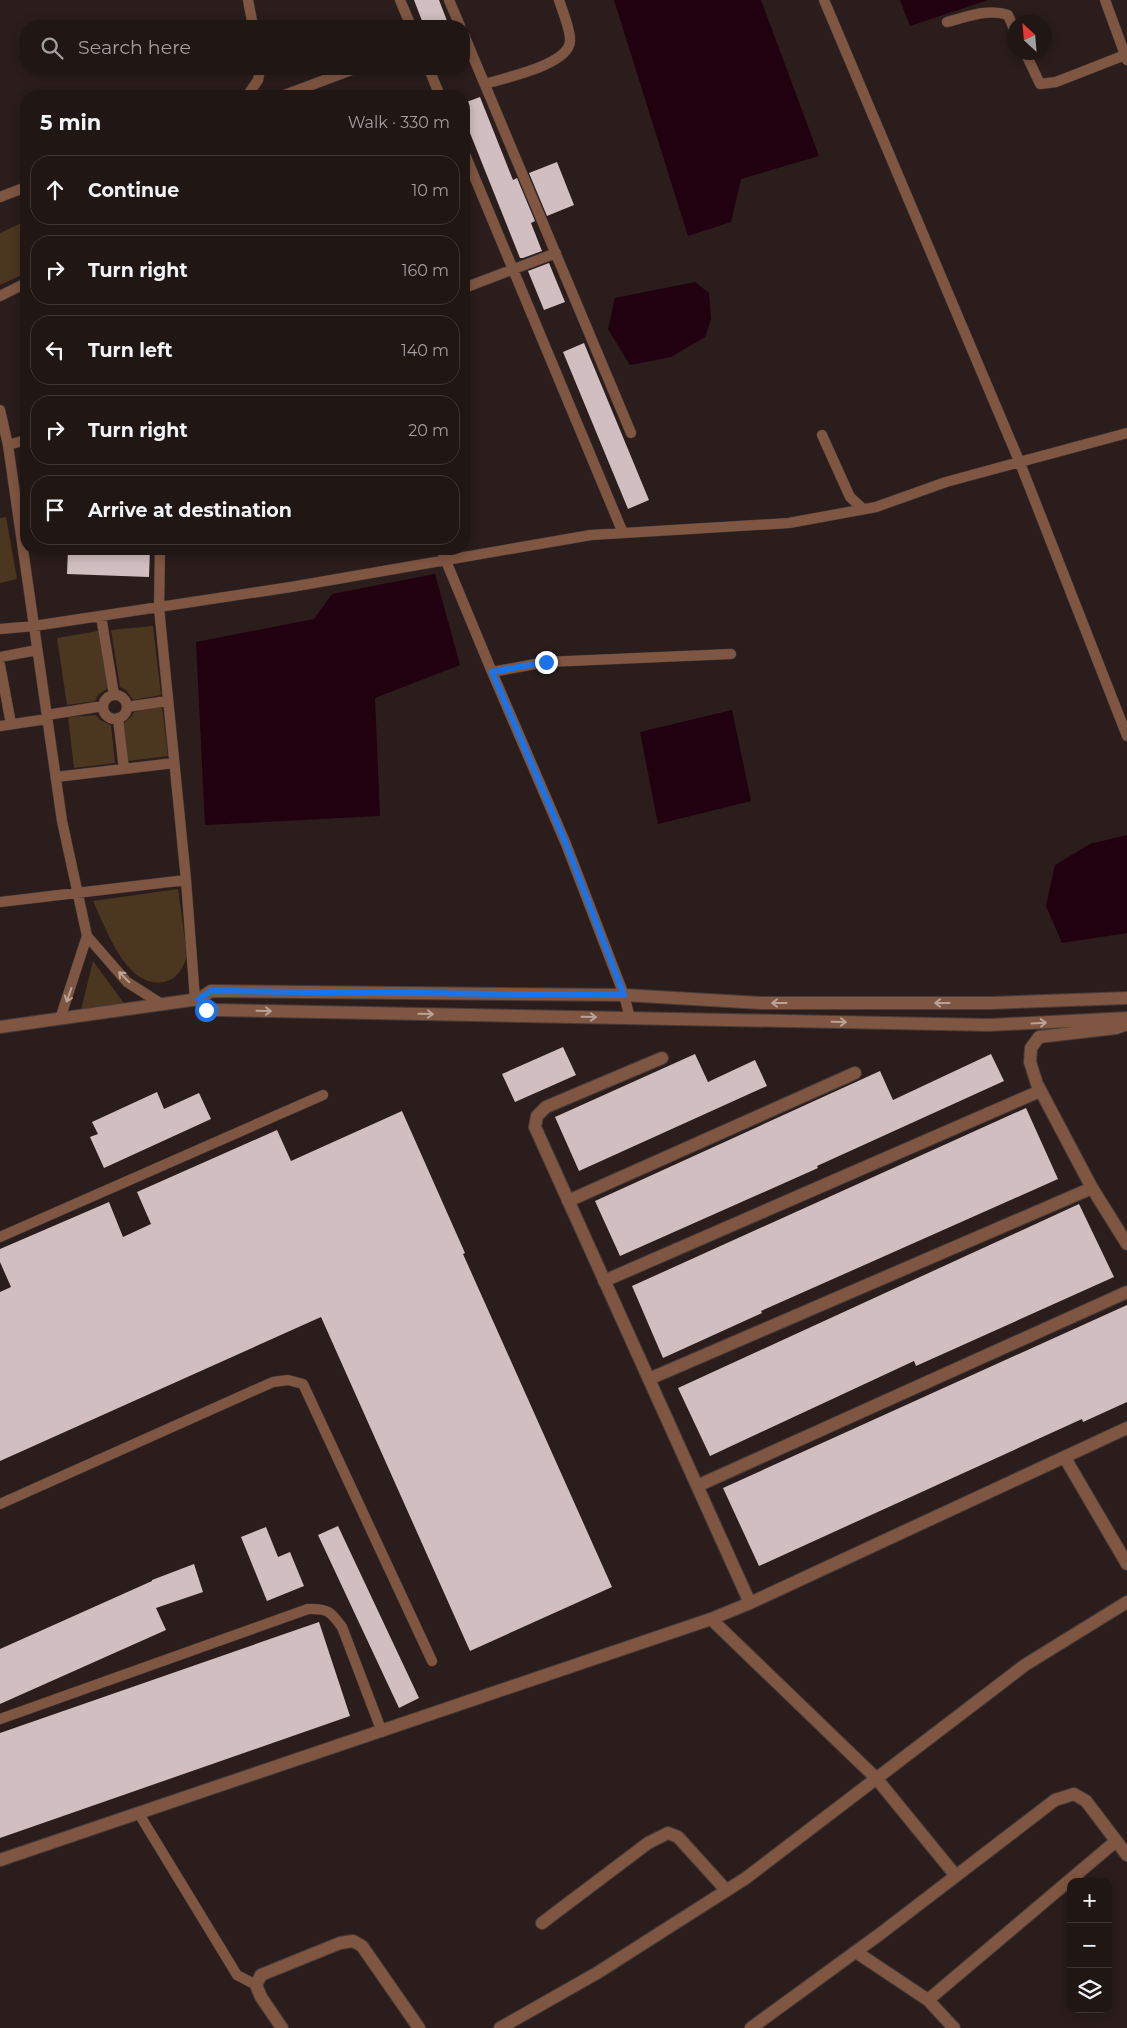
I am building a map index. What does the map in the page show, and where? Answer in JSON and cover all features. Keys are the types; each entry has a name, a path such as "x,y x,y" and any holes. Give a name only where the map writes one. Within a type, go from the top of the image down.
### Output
{"street":[{"path":"0,1027 164,1005 197,999 211,991 624,995 762,1003 991,1002 1127,998"},
{"path":"197,999 206,1010 990,1025 1127,1018"},
{"path":"990,1025 991,1002"},
{"path":"1127,1024 1116,1028 1039,1037 1031,1048 1030,1062 1040,1091 1092,1188 1127,1244"},
{"path":"662,1058 546,1107 537,1116 534,1127 750,1603"},
{"path":"568,1201 855,1073"},
{"path":"604,1281 1040,1091"},
{"path":"648,1379 1092,1188"},
{"path":"697,1486 1127,1292"},
{"path":"0,1860 711,1619 750,1603 1127,1428"},
{"path":"1065,1458 1127,1564"},
{"path":"500,2028 597,1973 746,1878 1025,1665 1127,1602"},
{"path":"711,1619 876,1778 956,1876"},
{"path":"751,2028 856,1952 1055,1800 1074,1794 1086,1801 1127,1855"},
{"path":"542,1923 648,1842 668,1833 678,1837 726,1890"},
{"path":"928,2000 1116,1841"},
{"path":"282,2028 261,1997 256,1985 261,1975 340,1943 353,1941 362,1946 420,2028"},
{"path":"856,1952 928,2000 954,2028"}],"lane":[{"path":"248,0 252,20"},
{"path":"400,0 408,20"},
{"path":"448,0 457,20"},
{"path":"485,84 553,62 567,50 570,40 559,0"},
{"path":"824,0 1020,463 1127,736"},
{"path":"1028,60 1040,84 1056,82 1126,58 1105,0"},
{"path":"947,22 983,12 1000,12 1008,15"},
{"path":"470,49 631,433"},
{"path":"251,90 259,75"},
{"path":"298,90 338,75"},
{"path":"431,75 438,90"},
{"path":"470,166 623,533"},
{"path":"0,197 20,191"},
{"path":"470,286 556,253"},
{"path":"0,296 20,287"},
{"path":"0,410 8,445 20,529"},
{"path":"0,629 159,608 591,535 790,522 863,510 946,482 1127,433"},
{"path":"822,435 850,497 863,510"},
{"path":"8,445 20,442"},
{"path":"24,555 62,821 87,936 127,982 164,1005"},
{"path":"160,555 159,608 197,999"},
{"path":"444,555 566,844 624,995 630,1018"},
{"path":"101,616 114,695"},
{"path":"0,657 37,650"},
{"path":"492,672 546,662 730,654"},
{"path":"0,665 5,725 103,706"},
{"path":"103,706 107,697 114,695 121,696 127,707"},
{"path":"127,707 167,701"},
{"path":"103,706 108,716 118,718 124,714 127,707"},
{"path":"118,718 124,769"},
{"path":"56,778 174,763"},
{"path":"0,902 186,880"},
{"path":"60,1019 87,936"},
{"path":"0,1237 323,1095"},
{"path":"0,1504 273,1382 288,1380 303,1384 432,1661"},
{"path":"0,1719 308,1610 320,1609 332,1613 342,1628 382,1732"},
{"path":"139,1814 237,1975 256,1985"}],"shaded area":[{"path":"614,0 761,0 819,156 741,179 731,222 688,236"},
{"path":"900,0 988,0 910,26"},
{"path":"20,224 20,276 0,285 0,233"},
{"path":"695,282 709,293 711,319 705,337 671,357 630,365 608,329 615,298"},
{"path":"6,517 17,579 0,583 0,518"},
{"path":"435,574 460,665 375,698 380,816 205,825 196,642 314,619 332,594"},
{"path":"153,626 161,695 133,700 126,690 120,687 111,630"},
{"path":"98,631 108,688 98,695 95,701 67,705 57,638"},
{"path":"162,706 168,756 128,761 123,724 134,712"},
{"path":"732,710 751,801 658,824 640,732"},
{"path":"96,715 100,720 111,725 115,763 74,768 68,717"},
{"path":"1127,835 1127,933 1062,943 1046,906 1055,865 1090,844"},
{"path":"178,889 186,959 180,972 173,978 164,982 151,982 139,976 128,967 111,940 93,901"},
{"path":"93,961 126,1006 81,1010"}],"building":[{"path":"414,0 439,0 447,20 422,20"},
{"path":"480,97 513,180 517,178 535,221 531,223 542,251 520,258 470,133 470,101"},
{"path":"557,162 574,205 547,216 529,173"},
{"path":"549,263 565,302 544,310 528,271"},
{"path":"584,343 649,500 628,509 563,352"},
{"path":"68,555 150,555 149,577 67,574"},
{"path":"563,1047 576,1075 515,1102 502,1074"},
{"path":"695,1054 708,1082 755,1060 767,1086 579,1171 555,1117"},
{"path":"991,1054 1004,1081 817,1166 818,1168 620,1256 595,1201 880,1071 893,1100"},
{"path":"157,1092 164,1109 199,1093 211,1119 104,1168 90,1137 98,1134 92,1122"},
{"path":"1026,1108 1058,1179 761,1311 762,1313 663,1358 632,1286"},
{"path":"402,1111 465,1253 463,1254 612,1587 470,1651 321,1317 0,1461 0,1292 11,1287 0,1262 0,1249 109,1202 123,1237 151,1224 137,1192 277,1130 291,1161"},
{"path":"1079,1204 1114,1277 916,1366 914,1361 710,1456 678,1388"},
{"path":"1127,1305 1127,1402 1083,1422 1082,1419 759,1566 723,1488"},
{"path":"338,1526 419,1698 399,1708 318,1535"},
{"path":"266,1527 278,1557 290,1552 304,1586 267,1601 241,1537"},
{"path":"194,1564 203,1592 156,1608 166,1630 0,1704 0,1649 152,1580"},
{"path":"319,1622 350,1716 0,1838 0,1733"}],"route":[{"path":"206,1010 199,999 211,991 353,994 624,995 566,844 492,672 546,662"}]}
